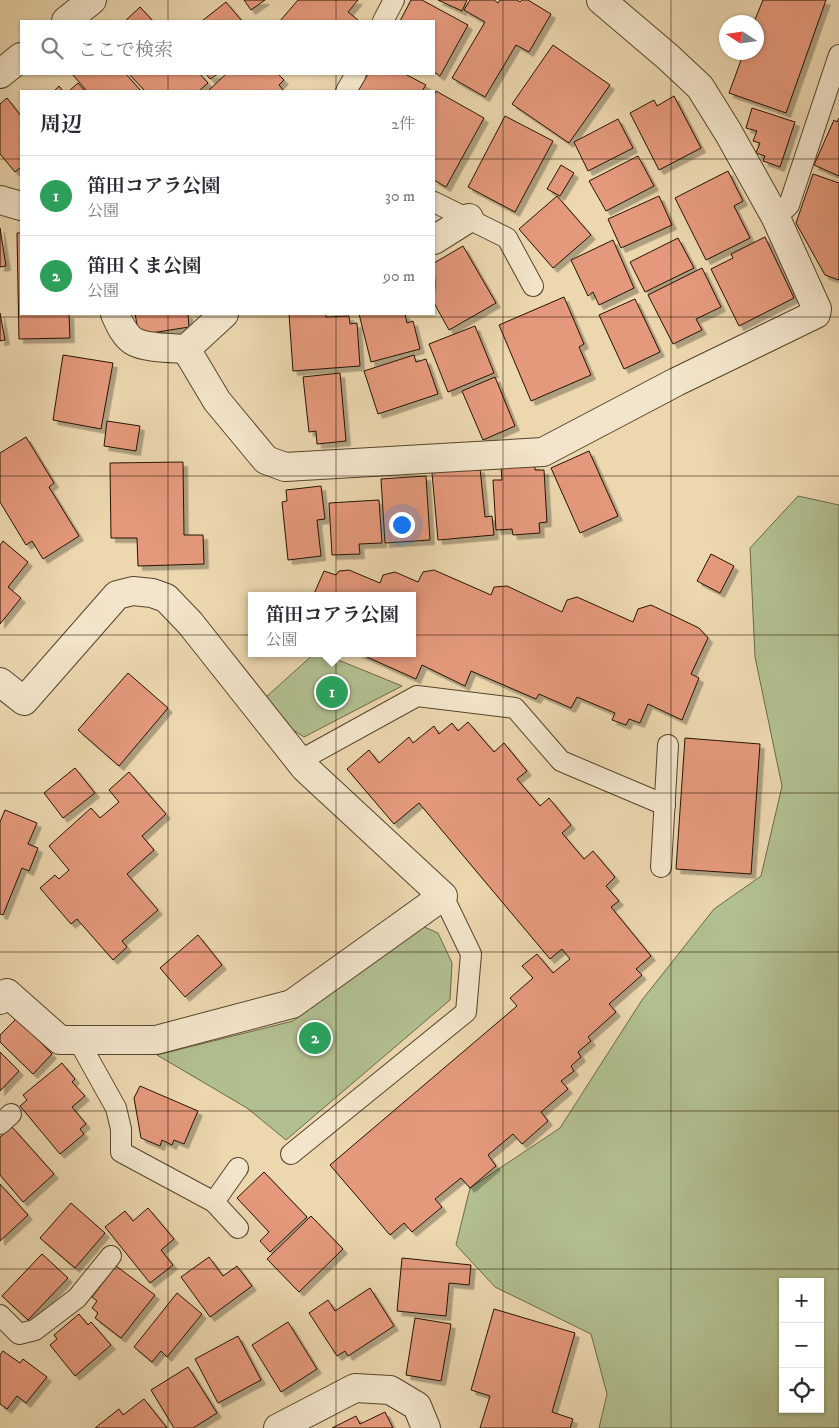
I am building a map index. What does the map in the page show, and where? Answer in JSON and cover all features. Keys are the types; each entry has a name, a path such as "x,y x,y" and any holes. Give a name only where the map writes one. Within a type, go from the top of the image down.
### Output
{"street":[{"path":"67,20 92,0"},
{"path":"186,348 217,401 229,416 266,460 285,467 543,452 676,382 816,314 817,309 776,218 728,132 700,88 668,57 600,0"},
{"path":"0,74 20,58"},
{"path":"0,200 20,206"},
{"path":"435,239 468,218"},
{"path":"116,315 123,329 134,342 166,348 186,348 223,315"},
{"path":"0,682 24,702 117,595 133,591 152,593 166,598 190,624 299,761 443,896 292,1004 156,1040 60,1040 8,992 0,1000"},
{"path":"278,1428 355,1388 390,1390 417,1406 426,1428"}],"lane":[{"path":"384,20 394,0"},
{"path":"776,218 789,205 839,55"},
{"path":"347,90 355,75"},
{"path":"435,202 507,238 533,286"},
{"path":"299,761 417,696 515,708 561,761 665,806"},
{"path":"661,867 668,744"},
{"path":"292,1154 466,1012 471,954 443,896"},
{"path":"78,1040 116,1108 121,1129 121,1152 214,1202 238,1228"},
{"path":"214,1202 238,1168"},
{"path":"0,1316 19,1334 35,1330 77,1298 111,1256"}],"green space":[{"path":"798,496 839,505 839,1428 599,1428 607,1394 591,1334 495,1287 456,1245 470,1188 560,1128 642,1000 714,909 761,876 782,786 755,657 750,548"},
{"path":"311,657 331,657 402,686 304,737 287,726 266,697"},
{"path":"422,926 438,933 452,963 450,1000 286,1140 247,1108 157,1055 293,1021"}],"building":[{"path":"244,0 265,0 251,10"},
{"path":"298,0 358,0 348,12 358,20 281,20"},
{"path":"411,0 422,0 468,25 440,76 435,73 435,20 401,20"},
{"path":"438,0 467,0 462,11"},
{"path":"470,0 494,0 498,3 500,0 517,0 520,2 528,0 551,14 529,52 516,45 485,97 452,78 485,22 464,10"},
{"path":"763,0 826,0 786,113 729,93 741,60 764,60 764,15 757,15"},
{"path":"226,2 241,20 203,20"},
{"path":"140,7 152,20 126,20"},
{"path":"553,45 610,85 569,143 512,104"},
{"path":"73,75 127,75 140,90 86,90"},
{"path":"130,75 201,75 208,83 200,90 144,90"},
{"path":"207,75 216,75 210,79"},
{"path":"225,75 279,75 284,80 279,85 283,90 209,90"},
{"path":"367,75 407,75 426,85 423,90 359,90"},
{"path":"78,83 84,90 70,90"},
{"path":"436,91 484,118 446,187 435,181"},
{"path":"674,96 701,148 659,170 630,113 654,100 657,106"},
{"path":"7,98 20,115 20,168 15,172 0,154 0,104"},
{"path":"752,108 795,122 780,167 763,161 765,156 756,153 760,143 753,141 757,131 746,128"},
{"path":"505,116 553,141 515,212 468,187"},
{"path":"839,118 839,176 814,165 834,120 837,122"},
{"path":"618,119 633,148 588,171 574,142"},
{"path":"638,156 654,186 606,211 589,181"},
{"path":"561,165 574,173 560,196 547,189"},
{"path":"728,171 743,201 734,206 750,238 706,260 675,198"},
{"path":"813,174 839,183 839,280 825,275 796,223"},
{"path":"557,196 591,235 553,268 519,229"},
{"path":"659,196 672,225 621,248 608,219"},
{"path":"0,228 6,266 0,267"},
{"path":"17,233 20,233 20,315 69,315 70,338 19,339"},
{"path":"765,237 794,298 739,326 711,269 733,258 731,254"},
{"path":"678,238 694,268 645,292 630,262"},
{"path":"613,240 634,288 599,305 593,292 588,296 571,260"},
{"path":"463,246 496,303 449,330 435,305 435,262"},
{"path":"702,268 721,307 696,319 702,330 673,344 648,295"},
{"path":"564,297 584,344 579,347 591,375 531,401 499,325"},
{"path":"635,299 660,352 624,369 599,315"},
{"path":"0,313 5,340 0,341"},
{"path":"135,315 188,315 189,327 139,335"},
{"path":"289,315 349,316 350,324 357,323 360,366 293,371"},
{"path":"359,315 405,315 407,323 413,321 420,349 371,362"},
{"path":"475,326 494,373 448,392 429,344"},
{"path":"63,355 113,363 101,429 53,420"},
{"path":"414,355 416,362 426,359 438,394 378,414 364,371"},
{"path":"340,373 346,441 317,444 316,431 309,432 303,377"},
{"path":"495,377 515,426 483,440 462,391"},
{"path":"107,421 140,426 136,451 104,446"},
{"path":"26,437 54,483 49,487 79,536 43,559 32,541 26,545 0,502 0,453"},
{"path":"589,451 618,516 580,533 551,468"},
{"path":"183,462 184,535 203,535 204,564 138,566 137,538 111,538 110,463"},
{"path":"535,465 535,470 544,470 547,522 539,523 540,533 513,535 512,529 496,530 493,480 502,480 501,467"},
{"path":"480,468 485,517 492,516 494,535 438,540 432,473"},
{"path":"426,476 430,540 385,543 381,479"},
{"path":"321,486 325,519 317,520 321,556 288,560 282,502 287,501 286,490"},
{"path":"379,500 382,543 359,544 360,554 332,555 329,503"},
{"path":"3,541 28,562 8,587 21,598 0,624 0,545"},
{"path":"711,554 734,566 720,593 697,581"},
{"path":"349,570 380,583 383,575 395,572 418,582 423,572 434,570 491,595 494,587 507,586 562,612 567,600 577,597 633,622 638,609 651,605 699,628 708,638 691,674 699,678 682,720 648,704 640,723 629,719 626,725 612,720 615,713 577,697 571,708 539,694 536,699 471,671 465,686 422,665 416,679 367,657 416,657 416,592 315,592 324,571 336,575 339,571"},
{"path":"128,673 168,708 119,766 78,730"},
{"path":"468,722 494,752 504,743 527,771 517,779 540,806 549,798 571,825 562,833 584,859 593,851 615,877 606,886 619,901 611,907 651,956 636,969 642,975 609,1004 616,1012 588,1037 591,1041 578,1052 581,1057 571,1066 574,1071 561,1081 568,1089 541,1112 548,1121 522,1144 513,1134 488,1155 496,1166 470,1188 461,1178 435,1199 442,1207 412,1232 404,1223 390,1235 330,1165 517,1006 510,998 533,978 522,966 537,954 553,973 570,959 562,949 550,959 419,803 394,824 347,769 369,750 379,763 409,737 413,743 434,726 439,734 452,723 458,731"},
{"path":"685,738 760,744 751,874 676,869"},
{"path":"75,768 95,793 63,818 44,793"},
{"path":"129,772 166,814 142,836 154,850 127,874 158,910 122,941 127,947 113,960 77,919 71,924 40,888 55,875 59,879 69,870 49,846 91,808 100,818 119,802 109,790"},
{"path":"5,810 37,823 28,844 38,848 29,871 22,868 3,915 0,914 0,822"},
{"path":"198,935 222,965 185,997 160,968"},
{"path":"17,1018 52,1054 33,1074 0,1042 0,1035"},
{"path":"0,1052 19,1071 0,1091"},
{"path":"62,1063 75,1079 72,1082 85,1096 72,1107 86,1124 80,1129 84,1134 60,1154 20,1106 27,1100 23,1095"},
{"path":"140,1086 198,1111 184,1144 174,1140 172,1145 162,1140 160,1146 141,1138 134,1098"},
{"path":"12,1127 54,1174 23,1202 0,1175 0,1137"},
{"path":"264,1172 307,1217 270,1252 260,1241 269,1232 237,1198"},
{"path":"0,1184 28,1215 0,1241"},
{"path":"71,1203 105,1233 75,1268 40,1238"},
{"path":"148,1208 174,1239 161,1250 173,1265 150,1283 105,1227 125,1211 133,1221"},
{"path":"311,1216 343,1249 299,1292 267,1259"},
{"path":"42,1254 68,1278 28,1320 2,1296"},
{"path":"209,1257 223,1276 237,1266 252,1286 210,1317 181,1277"},
{"path":"402,1258 471,1265 469,1285 449,1283 446,1316 397,1311"},
{"path":"116,1266 155,1295 121,1338 95,1318 98,1313 92,1308 97,1301 92,1297"},
{"path":"370,1288 394,1326 348,1356 345,1351 337,1356 309,1313 328,1300 335,1311"},
{"path":"177,1293 202,1314 167,1357 161,1351 152,1362 134,1347"},
{"path":"494,1309 575,1333 552,1412 573,1419 570,1428 480,1428 490,1396 471,1390"},
{"path":"79,1314 88,1325 91,1322 111,1345 75,1376 50,1345 57,1339 54,1335"},
{"path":"415,1318 451,1324 441,1381 406,1375"},
{"path":"288,1322 317,1369 281,1392 252,1345"},
{"path":"238,1336 261,1380 218,1403 195,1359"},
{"path":"3,1351 20,1363 23,1359 47,1377 26,1403 17,1396 7,1409 0,1404 0,1355"},
{"path":"188,1367 217,1413 193,1428 174,1428 151,1390"},
{"path":"144,1399 167,1428 95,1428 119,1409 123,1415"},
{"path":"385,1412 393,1428 332,1428 356,1416 360,1424"}],"place":[{"name":"笛田コアラ公園","path":"332,692"},
{"name":"笛田くま公園","path":"315,1038"}]}
